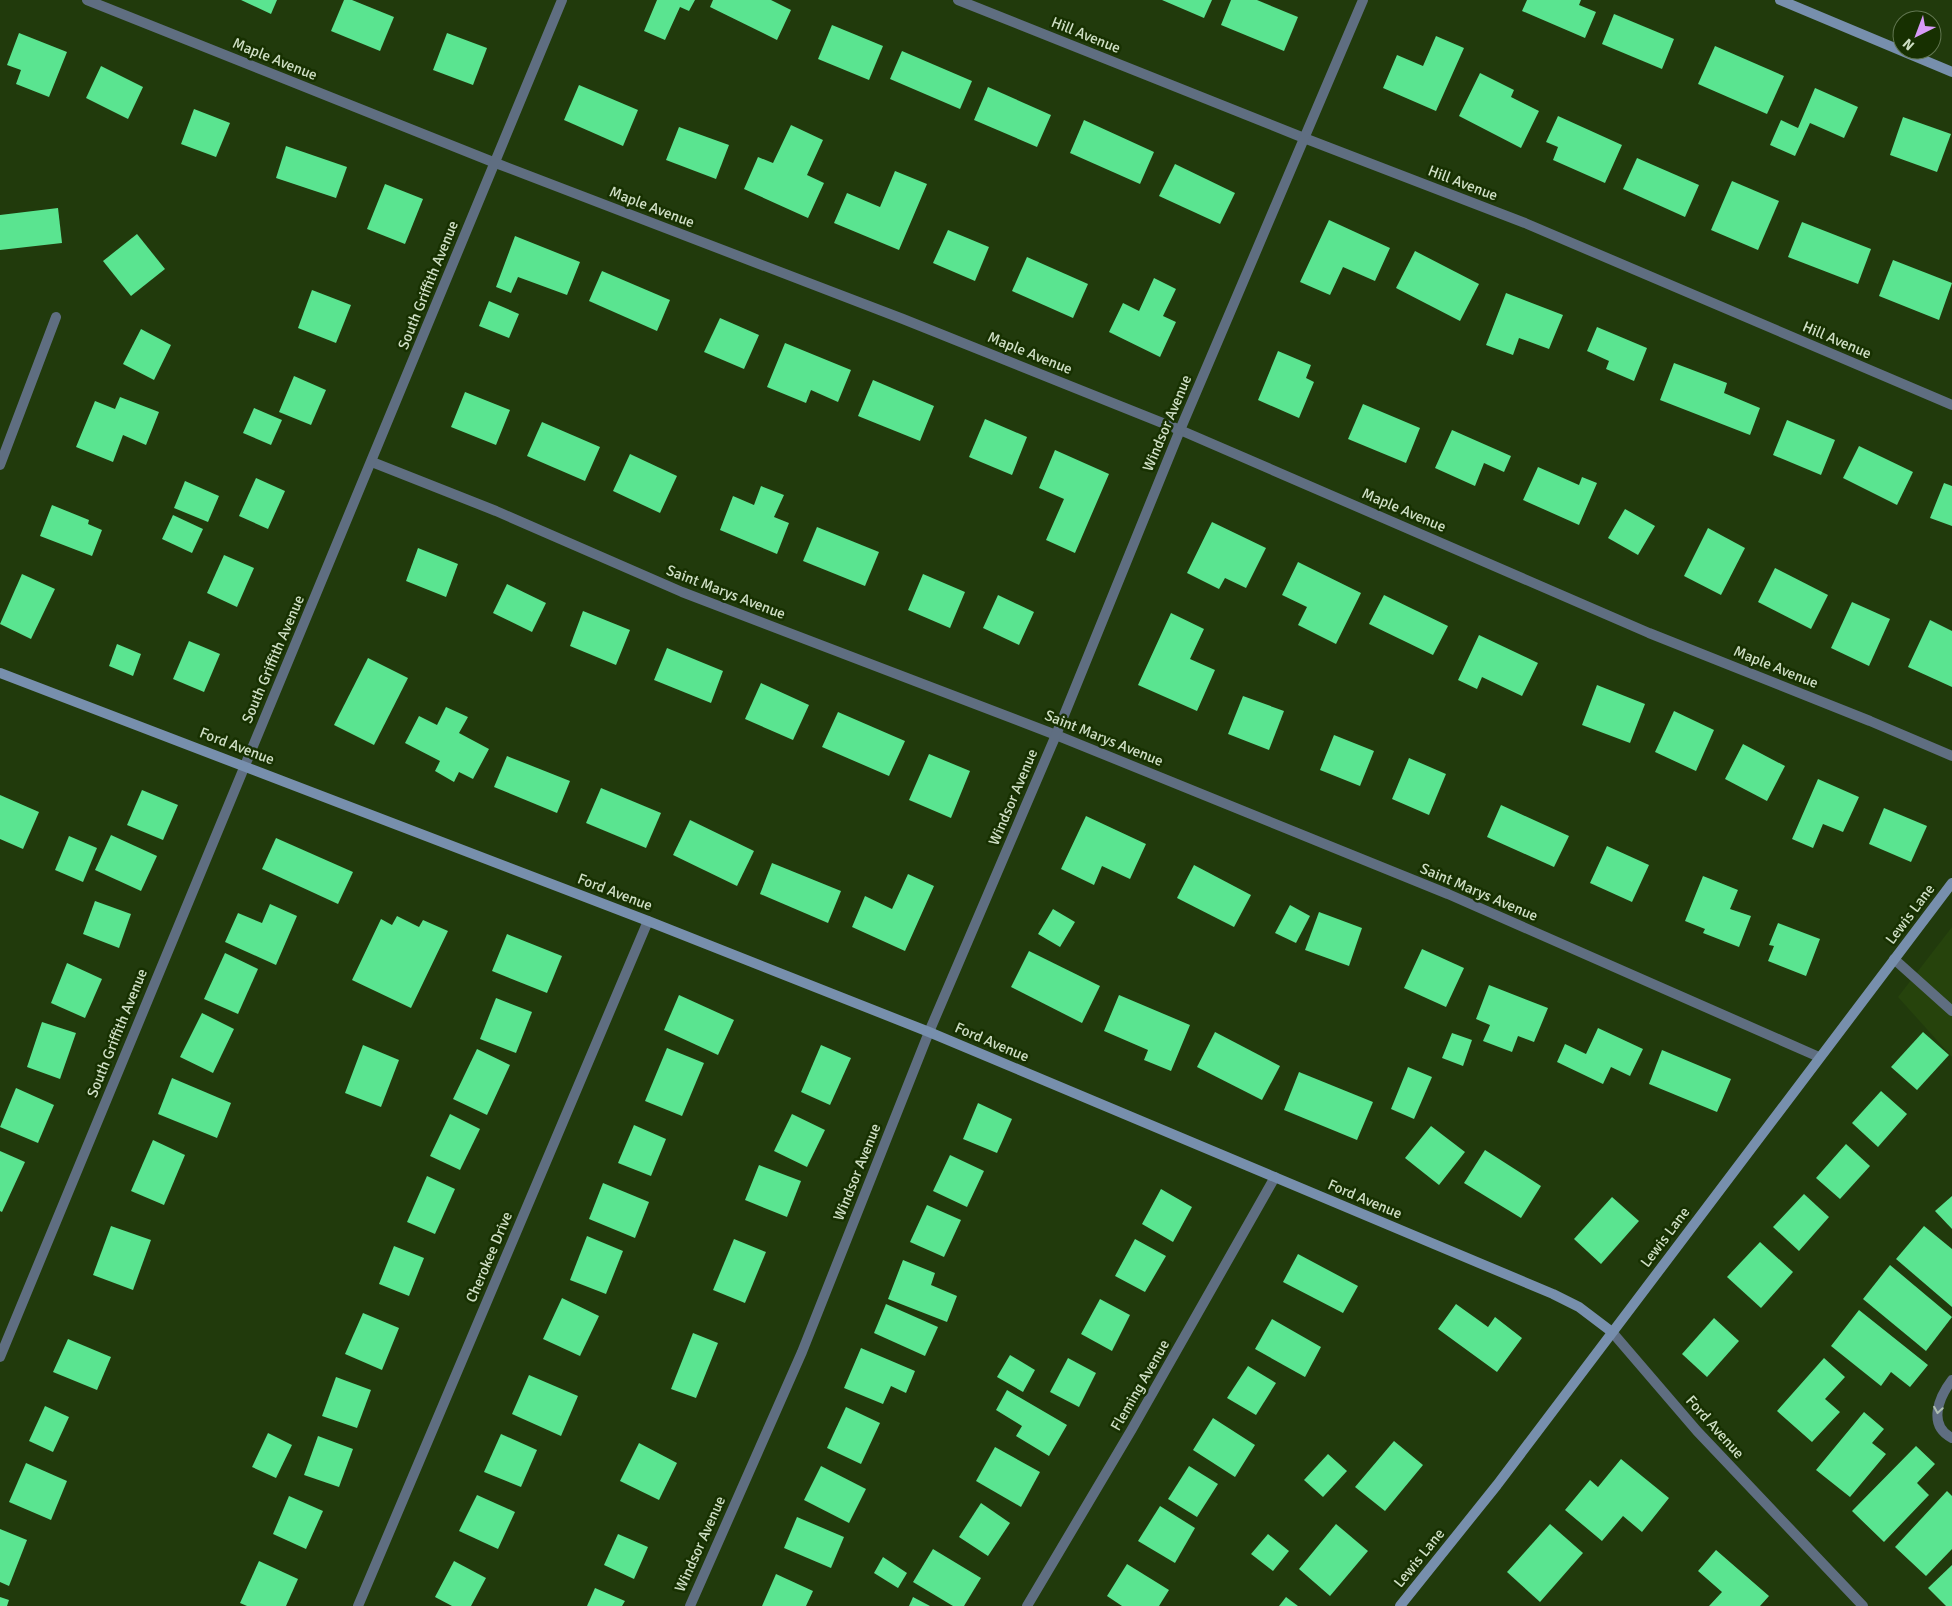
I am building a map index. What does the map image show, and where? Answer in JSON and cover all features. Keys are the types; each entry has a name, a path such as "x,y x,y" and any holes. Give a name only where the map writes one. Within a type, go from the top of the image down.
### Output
{"street":[{"name":"Maple Avenue","path":"87,0 493,162 903,319 1180,430 1649,632 1870,720 1952,756"},
{"name":"South Griffith Avenue","path":"0,1357 244,765 372,462 493,162 562,0"},
{"name":"Hill Avenue","path":"958,0 1304,138 1525,223 1952,405"},
{"name":"Windsor Avenue","path":"690,1606 802,1352 929,1032 1056,735 1180,430 1363,0"},
{"path":"1780,0 1952,72"},
{"path":"0,465 56,317"},
{"name":"Saint Marys Avenue","path":"372,462 496,511 682,592 1056,735 1448,894 1818,1057"},
{"name":"Ford Avenue","path":"0,673 648,921 929,1032 1580,1307 1612,1332 1697,1431 1861,1605"},
{"name":"Lewis Lane","path":"1400,1606 1497,1486 1818,1057 1952,883"},
{"name":"Cherokee Drive","path":"358,1606 648,921"},
{"path":"1894,959 1952,1011"},
{"name":"Fleming Avenue","path":"1027,1606 1137,1420 1275,1177"},
{"path":"1952,1380 1942,1396 1936,1413 1941,1430 1952,1438"}],"shaded area":[{"path":"1952,927 1952,1057 1898,997"}],"building":[{"path":"241,0 277,0 271,14"},
{"path":"344,0 352,0 394,17 380,51 331,31"},
{"path":"657,0 695,0 689,11 680,7 665,40 644,31"},
{"path":"713,0 771,0 791,10 777,40 710,7"},
{"path":"1162,0 1212,0 1204,18"},
{"path":"1231,0 1257,0 1298,17 1284,51 1221,25"},
{"path":"1527,0 1581,0 1579,5 1596,12 1585,38 1522,11"},
{"path":"1614,14 1674,39 1662,69 1602,44"},
{"path":"832,25 883,46 869,80 818,59"},
{"path":"19,33 67,52 49,97 16,84 21,70 7,65"},
{"path":"447,33 487,48 473,85 433,70"},
{"path":"1436,36 1464,48 1436,111 1383,88 1397,55 1423,66"},
{"path":"1715,46 1784,76 1767,114 1698,84"},
{"path":"902,51 972,81 960,109 890,79"},
{"path":"101,66 143,87 128,119 86,98"},
{"path":"1480,73 1514,90 1511,97 1539,111 1521,148 1459,116"},
{"path":"579,85 638,110 623,146 564,120"},
{"path":"988,87 1051,115 1037,147 974,120"},
{"path":"1815,88 1858,107 1844,138 1810,123 1795,156 1770,145 1781,120 1798,128"},
{"path":"194,109 230,123 216,157 181,144"},
{"path":"1558,116 1622,145 1605,183 1553,160 1558,147 1546,142"},
{"path":"1903,117 1951,134 1937,172 1890,155"},
{"path":"1084,120 1154,152 1140,184 1070,153"},
{"path":"791,125 823,140 807,175 824,183 808,218 744,189 758,157 773,163"},
{"path":"679,127 729,145 716,179 666,160"},
{"path":"286,146 347,167 336,198 276,178"},
{"path":"1637,158 1699,185 1685,217 1623,189"},
{"path":"1175,164 1235,193 1220,224 1159,196"},
{"path":"895,171 927,184 899,250 834,223 847,193 880,207"},
{"path":"1732,181 1779,201 1758,250 1711,230"},
{"path":"385,184 423,199 405,244 367,229"},
{"path":"58,208 62,243 0,250 0,215"},
{"path":"1329,220 1390,248 1375,281 1343,267 1330,295 1300,282"},
{"path":"1802,222 1871,249 1858,284 1788,257"},
{"path":"948,230 989,247 975,281 933,263"},
{"path":"137,234 165,269 131,296 103,261"},
{"path":"515,236 580,262 567,295 518,277 511,293 496,287"},
{"path":"1415,251 1479,284 1460,321 1396,288"},
{"path":"1027,257 1088,284 1073,318 1012,291"},
{"path":"1893,260 1952,283 1939,320 1879,296"},
{"path":"602,271 670,300 657,331 589,301"},
{"path":"1154,278 1176,289 1163,316 1176,322 1160,357 1109,332 1123,303 1139,311"},
{"path":"312,290 351,305 336,343 298,328"},
{"path":"1506,293 1563,315 1549,349 1519,338 1513,355 1486,345"},
{"path":"489,301 519,314 509,338 479,326"},
{"path":"720,318 759,335 744,369 704,352"},
{"path":"1597,327 1647,348 1634,381 1606,369 1609,361 1587,351"},
{"path":"141,329 171,345 154,380 123,364"},
{"path":"785,343 851,370 838,402 811,390 806,403 767,387"},
{"path":"1278,351 1311,365 1306,378 1314,382 1299,418 1258,400"},
{"path":"1674,363 1727,383 1724,393 1760,408 1750,435 1660,400"},
{"path":"294,376 326,390 311,425 279,412"},
{"path":"873,380 934,406 920,441 858,416"},
{"path":"465,392 510,410 496,445 451,427"},
{"path":"120,397 159,412 146,445 123,435 113,462 76,447 95,401 115,409"},
{"path":"1363,404 1420,428 1406,463 1348,439"},
{"path":"254,408 282,420 271,445 243,433"},
{"path":"985,419 1027,437 1012,475 969,457"},
{"path":"1787,420 1835,440 1821,475 1773,455"},
{"path":"542,422 600,447 585,481 527,456"},
{"path":"1452,430 1511,456 1504,472 1484,463 1475,486 1435,468"},
{"path":"1859,446 1913,472 1897,505 1843,478"},
{"path":"1055,450 1109,474 1075,553 1046,540 1064,499 1039,488"},
{"path":"630,454 677,476 660,513 613,491"},
{"path":"1538,467 1579,485 1582,477 1597,483 1579,525 1523,500"},
{"path":"256,478 285,491 268,529 239,516"},
{"path":"185,481 219,496 208,522 174,508"},
{"path":"1944,483 1952,486 1952,526 1930,518"},
{"path":"761,486 784,495 774,517 789,523 777,554 720,530 733,496 754,505"},
{"path":"52,505 89,520 88,524 102,530 92,556 40,536"},
{"path":"1625,509 1655,526 1638,555 1608,538"},
{"path":"173,515 203,529 192,553 162,539"},
{"path":"1212,522 1266,548 1246,588 1225,578 1219,589 1187,573"},
{"path":"817,527 879,552 865,586 803,561"},
{"path":"1708,528 1745,548 1721,595 1684,576"},
{"path":"418,548 458,564 446,597 406,581"},
{"path":"224,555 254,568 237,607 207,593"},
{"path":"1298,562 1361,593 1336,644 1298,625 1307,607 1282,595"},
{"path":"1775,568 1828,595 1811,629 1758,602"},
{"path":"22,574 55,589 31,639 0,624"},
{"path":"923,574 965,592 950,628 908,610"},
{"path":"507,584 546,603 532,632 493,613"},
{"path":"998,595 1034,612 1019,645 983,628"},
{"path":"1384,595 1448,626 1433,655 1369,624"},
{"path":"1852,602 1890,619 1869,666 1831,648"},
{"path":"583,611 630,630 616,665 570,646"},
{"path":"1171,613 1204,629 1190,659 1215,670 1197,711 1138,685"},
{"path":"1930,620 1952,631 1952,687 1908,667"},
{"path":"1479,635 1538,663 1522,696 1482,677 1477,689 1458,680"},
{"path":"189,641 220,654 204,692 173,679"},
{"path":"117,644 141,654 133,676 109,666"},
{"path":"667,648 723,671 711,703 654,680"},
{"path":"368,658 408,678 374,745 334,725"},
{"path":"761,683 809,705 793,740 745,719"},
{"path":"1597,685 1645,704 1630,743 1582,725"},
{"path":"1243,696 1284,711 1269,750 1228,734"},
{"path":"446,707 468,717 459,733 489,749 473,779 459,772 454,782 435,771 440,761 405,743 419,716 437,725"},
{"path":"1674,711 1714,730 1696,771 1655,752"},
{"path":"838,712 905,741 889,776 822,747"},
{"path":"1334,735 1374,751 1360,786 1320,770"},
{"path":"1743,744 1785,766 1767,801 1725,779"},
{"path":"929,754 970,771 951,818 909,800"},
{"path":"507,756 570,781 557,813 494,787"},
{"path":"1409,758 1446,774 1429,815 1392,799"},
{"path":"1818,779 1859,797 1843,832 1823,824 1813,848 1792,839"},
{"path":"601,788 661,813 646,848 586,823"},
{"path":"142,790 178,805 163,840 127,825"},
{"path":"0,795 39,812 23,849 0,839"},
{"path":"1501,805 1569,836 1554,867 1487,837"},
{"path":"1884,808 1927,826 1911,862 1869,844"},
{"path":"1086,816 1146,844 1130,879 1102,866 1094,885 1061,869"},
{"path":"690,820 754,851 737,886 673,855"},
{"path":"111,835 157,856 141,891 95,870"},
{"path":"69,836 97,848 83,882 55,870"},
{"path":"276,838 353,872 338,904 262,869"},
{"path":"1607,846 1649,865 1632,902 1590,883"},
{"path":"772,863 841,891 828,923 760,894"},
{"path":"1194,865 1251,895 1234,927 1177,898"},
{"path":"908,874 934,886 905,951 852,927 865,896 892,909"},
{"path":"1703,876 1738,890 1730,909 1751,916 1739,947 1703,933 1705,929 1685,921"},
{"path":"95,901 131,914 119,948 83,934"},
{"path":"270,904 297,916 276,965 225,942 238,913 262,923"},
{"path":"1290,905 1310,916 1296,943 1275,933"},
{"path":"1053,909 1075,922 1060,947 1038,934"},
{"path":"1319,912 1362,928 1349,966 1305,950"},
{"path":"397,916 419,927 423,920 448,931 411,1008 352,980 381,919 392,925"},
{"path":"1778,923 1820,939 1806,976 1768,961 1774,946 1769,945"},
{"path":"507,934 562,956 547,993 492,971"},
{"path":"1422,949 1464,968 1446,1007 1404,988"},
{"path":"1029,951 1100,986 1082,1023 1011,987"},
{"path":"225,953 258,969 238,1014 204,999"},
{"path":"67,963 102,979 85,1018 51,1003"},
{"path":"1489,985 1548,1008 1534,1042 1518,1036 1512,1052 1483,1041 1490,1025 1476,1019"},
{"path":"679,995 734,1020 718,1055 664,1030"},
{"path":"1119,995 1190,1025 1171,1071 1144,1060 1148,1050 1104,1031"},
{"path":"496,998 532,1012 516,1053 480,1039"},
{"path":"202,1013 234,1029 213,1073 180,1057"},
{"path":"42,1022 76,1033 60,1079 27,1067"},
{"path":"1598,1028 1643,1049 1630,1076 1611,1067 1603,1084 1557,1062 1565,1044 1586,1054"},
{"path":"1215,1032 1280,1066 1262,1100 1197,1067"},
{"path":"1923,1032 1949,1055 1917,1090 1891,1067"},
{"path":"1452,1033 1472,1040 1463,1066 1442,1058"},
{"path":"363,1045 399,1060 381,1107 345,1093"},
{"path":"821,1045 851,1058 830,1105 801,1092"},
{"path":"667,1048 704,1063 682,1116 645,1101"},
{"path":"477,1049 510,1065 487,1115 453,1099"},
{"path":"1662,1050 1731,1079 1717,1112 1649,1084"},
{"path":"1408,1067 1432,1077 1414,1119 1391,1109"},
{"path":"1299,1072 1373,1102 1357,1140 1284,1110"},
{"path":"172,1078 231,1103 217,1138 158,1114"},
{"path":"16,1088 54,1105 38,1143 0,1127"},
{"path":"1881,1091 1907,1114 1878,1147 1852,1123"},
{"path":"978,1103 1012,1119 997,1153 963,1139"},
{"path":"450,1114 480,1129 460,1170 430,1156"},
{"path":"792,1114 825,1130 807,1167 774,1151"},
{"path":"634,1125 666,1139 651,1176 618,1163"},
{"path":"1431,1126 1465,1152 1439,1185 1405,1158"},
{"path":"153,1140 185,1155 164,1205 131,1191"},
{"path":"1846,1144 1870,1166 1840,1199 1816,1178"},
{"path":"1485,1150 1541,1186 1521,1218 1464,1183"},
{"path":"0,1151 25,1162 2,1212 0,1211"},
{"path":"950,1155 984,1171 967,1207 933,1191"},
{"path":"759,1165 801,1181 787,1217 745,1200"},
{"path":"427,1176 455,1189 435,1234 407,1222"},
{"path":"603,1183 649,1202 635,1238 589,1219"},
{"path":"1161,1189 1192,1207 1173,1242 1142,1224"},
{"path":"1804,1194 1829,1217 1799,1251 1773,1227"},
{"path":"1952,1196 1952,1229 1935,1211"},
{"path":"1612,1197 1639,1221 1601,1264 1574,1239"},
{"path":"927,1205 961,1220 944,1257 910,1242"},
{"path":"111,1226 151,1240 133,1290 93,1275"},
{"path":"1924,1226 1952,1249 1952,1307 1896,1259"},
{"path":"587,1236 623,1251 606,1294 570,1280"},
{"path":"734,1239 766,1252 745,1303 713,1290"},
{"path":"1135,1239 1166,1256 1145,1292 1115,1276"},
{"path":"1760,1242 1793,1272 1761,1308 1727,1277"},
{"path":"394,1246 424,1258 409,1296 379,1284"},
{"path":"1298,1254 1358,1286 1343,1313 1283,1282"},
{"path":"903,1260 935,1273 931,1285 957,1296 947,1322 888,1299"},
{"path":"1890,1265 1952,1317 1926,1351 1863,1299"},
{"path":"562,1298 599,1316 580,1356 543,1339"},
{"path":"1100,1299 1130,1315 1112,1351 1081,1334"},
{"path":"886,1304 938,1327 925,1356 874,1333"},
{"path":"1456,1304 1488,1327 1495,1317 1522,1338 1497,1372 1438,1329"},
{"path":"1859,1310 1928,1365 1910,1387 1891,1372 1881,1386 1831,1346"},
{"path":"363,1313 399,1328 382,1370 345,1354"},
{"path":"1714,1318 1739,1341 1707,1377 1682,1354"},
{"path":"1272,1319 1321,1347 1305,1377 1255,1349"},
{"path":"693,1333 718,1343 696,1398 671,1389"},
{"path":"68,1339 111,1357 97,1390 53,1372"},
{"path":"861,1348 915,1371 906,1393 891,1386 883,1404 844,1388"},
{"path":"1010,1355 1035,1370 1023,1392 997,1377"},
{"path":"1068,1358 1096,1373 1079,1407 1050,1392"},
{"path":"1824,1358 1845,1377 1825,1399 1840,1412 1812,1442 1777,1411"},
{"path":"1248,1366 1276,1383 1256,1415 1227,1398"},
{"path":"529,1375 578,1396 561,1436 512,1414"},
{"path":"336,1377 371,1390 357,1428 322,1416"},
{"path":"1007,1390 1067,1425 1049,1456 1016,1436 1022,1426 996,1410"},
{"path":"45,1406 69,1417 53,1452 29,1441"},
{"path":"846,1407 880,1423 861,1464 827,1448"},
{"path":"1864,1412 1884,1429 1872,1443 1886,1454 1850,1497 1816,1470"},
{"path":"1213,1418 1255,1445 1235,1477 1193,1450"},
{"path":"268,1433 292,1445 276,1478 252,1467"},
{"path":"501,1434 537,1450 521,1487 484,1472"},
{"path":"318,1436 353,1449 339,1487 304,1475"},
{"path":"1394,1441 1423,1465 1385,1511 1355,1487"},
{"path":"639,1443 677,1463 659,1500 620,1481"},
{"path":"1916,1446 1935,1464 1917,1483 1929,1495 1884,1542 1852,1511"},
{"path":"995,1447 1040,1472 1021,1507 976,1481"},
{"path":"1328,1454 1347,1471 1323,1497 1304,1480"},
{"path":"1621,1459 1669,1498 1642,1532 1623,1516 1602,1541 1565,1510 1590,1480 1598,1487"},
{"path":"26,1463 67,1481 51,1520 9,1502"},
{"path":"821,1466 866,1489 849,1523 804,1500"},
{"path":"1189,1466 1218,1484 1197,1517 1168,1499"},
{"path":"1947,1491 1952,1496 1952,1549 1926,1576 1895,1547"},
{"path":"477,1495 515,1512 498,1549 459,1531"},
{"path":"289,1496 323,1511 306,1549 273,1534"},
{"path":"981,1503 1010,1523 988,1556 959,1537"},
{"path":"1160,1506 1195,1528 1175,1563 1138,1541"},
{"path":"797,1517 844,1537 831,1568 784,1548"},
{"path":"1336,1524 1368,1551 1330,1596 1299,1569"},
{"path":"1550,1524 1583,1553 1540,1602 1507,1572"},
{"path":"0,1529 27,1540 9,1586 0,1582"},
{"path":"618,1534 648,1547 634,1579 604,1565"},
{"path":"1268,1534 1289,1551 1273,1571 1251,1554"},
{"path":"933,1549 981,1578 964,1606 953,1606 913,1582"},
{"path":"1716,1550 1769,1596 1760,1606 1709,1606 1722,1592 1698,1571"},
{"path":"883,1557 907,1573 898,1588 874,1573"},
{"path":"259,1561 298,1579 286,1606 247,1606 240,1603"},
{"path":"454,1561 486,1578 471,1606 452,1606 435,1597"},
{"path":"1127,1564 1169,1590 1159,1606 1122,1606 1107,1596"},
{"path":"1952,1565 1952,1606 1946,1606 1928,1588"},
{"path":"776,1574 813,1591 806,1606 762,1606"},
{"path":"595,1588 625,1601 622,1606 587,1606"},
{"path":"0,1597 9,1600 7,1606 0,1606"},
{"path":"913,1597 930,1606 909,1606"},
{"path":"1286,1597 1298,1606 1279,1606"}]}
